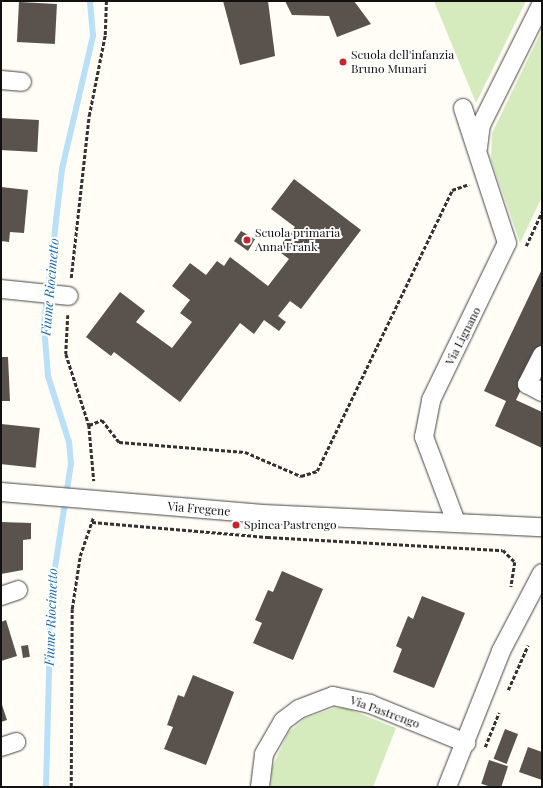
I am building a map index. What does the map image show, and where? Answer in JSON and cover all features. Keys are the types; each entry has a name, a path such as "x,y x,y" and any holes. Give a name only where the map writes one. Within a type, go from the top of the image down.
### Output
{"street":[{"name":"Via Lignano","path":"477,152 481,125 542,3"},
{"path":"1,80 22,82"},
{"name":"Via Lignano","path":"456,522 424,437 431,400 508,243 463,108"},
{"path":"1,289 66,296"},
{"path":"542,355 527,384 542,392"},
{"name":"Via Fregene","path":"1,492 263,514 542,526"},
{"path":"447,787 466,743 501,651 542,573"},
{"path":"1,596 18,590"},
{"name":"Via Pastrengo","path":"260,787 264,754 283,721 299,709 333,696 370,704 466,743"}],"path":[{"path":"71,787 72,609 80,556 92,522 89,500 94,453 89,425 66,354 66,296 89,116 105,35 106,1"},
{"path":"89,425 102,420 119,442 245,452 301,476 317,471 452,190 475,181"},
{"path":"525,248 542,212"},
{"path":"92,522 274,538 503,550 515,562 510,592"}],"green space":[{"path":"434,1 526,1 476,103"},
{"path":"542,30 542,197 520,243 491,159 492,133"},
{"path":"334,708 346,708 396,728 373,787 271,787 272,768 288,733 304,719"}],"building":[{"path":"223,1 268,1 275,56 240,65"},
{"path":"285,1 354,1 371,24 337,37 329,16 292,15"},
{"path":"19,2 57,4 55,44 17,42"},
{"path":"1,118 39,120 37,152 1,150"},
{"path":"294,179 361,230 301,309 290,301 278,316 286,322 279,331 264,320 254,334 240,323 180,402 114,352 111,356 86,337 120,292 145,311 136,322 172,348 192,322 180,313 190,300 172,286 190,263 206,275 217,261 224,266 230,257 268,286 289,259 277,250 295,227 271,209"},
{"path":"1,187 28,190 24,233 10,232 9,242 1,241"},
{"path":"241,231 255,239 248,251 234,241"},
{"path":"542,269 542,345 516,400 542,412 542,448 495,426 506,401 484,391"},
{"path":"1,357 8,357 10,401 1,401"},
{"path":"1,424 40,428 36,468 1,464"},
{"path":"1,522 31,523 31,539 23,540 23,570 1,574"},
{"path":"282,571 323,589 293,660 253,643 262,623 255,620 268,590 273,592"},
{"path":"422,596 465,613 434,688 393,672 402,649 396,646 408,616 413,619"},
{"path":"6,620 17,656 1,661 1,622"},
{"path":"28,645 30,657 23,658 21,646"},
{"path":"193,675 234,692 206,765 164,749 173,727 167,725 178,695 184,697"},
{"path":"1,702 7,720 1,722"},
{"path":"505,729 518,734 507,764 494,759"},
{"path":"528,747 542,752 542,780 519,772"},
{"path":"489,760 508,766 501,787 491,787 481,784"}],"waterway":[{"name":"Fiume Riocimetto","path":"46,787 51,594 71,464 69,442 48,376 44,325 62,169 93,36 90,1"}],"place":[{"name":"Scuola dell'infanzia Bruno Munari","path":"343,62"},
{"name":"Scuola primaria Anna Frank","path":"247,240"},
{"name":"Spinea Pastrengo","path":"236,525"}]}
